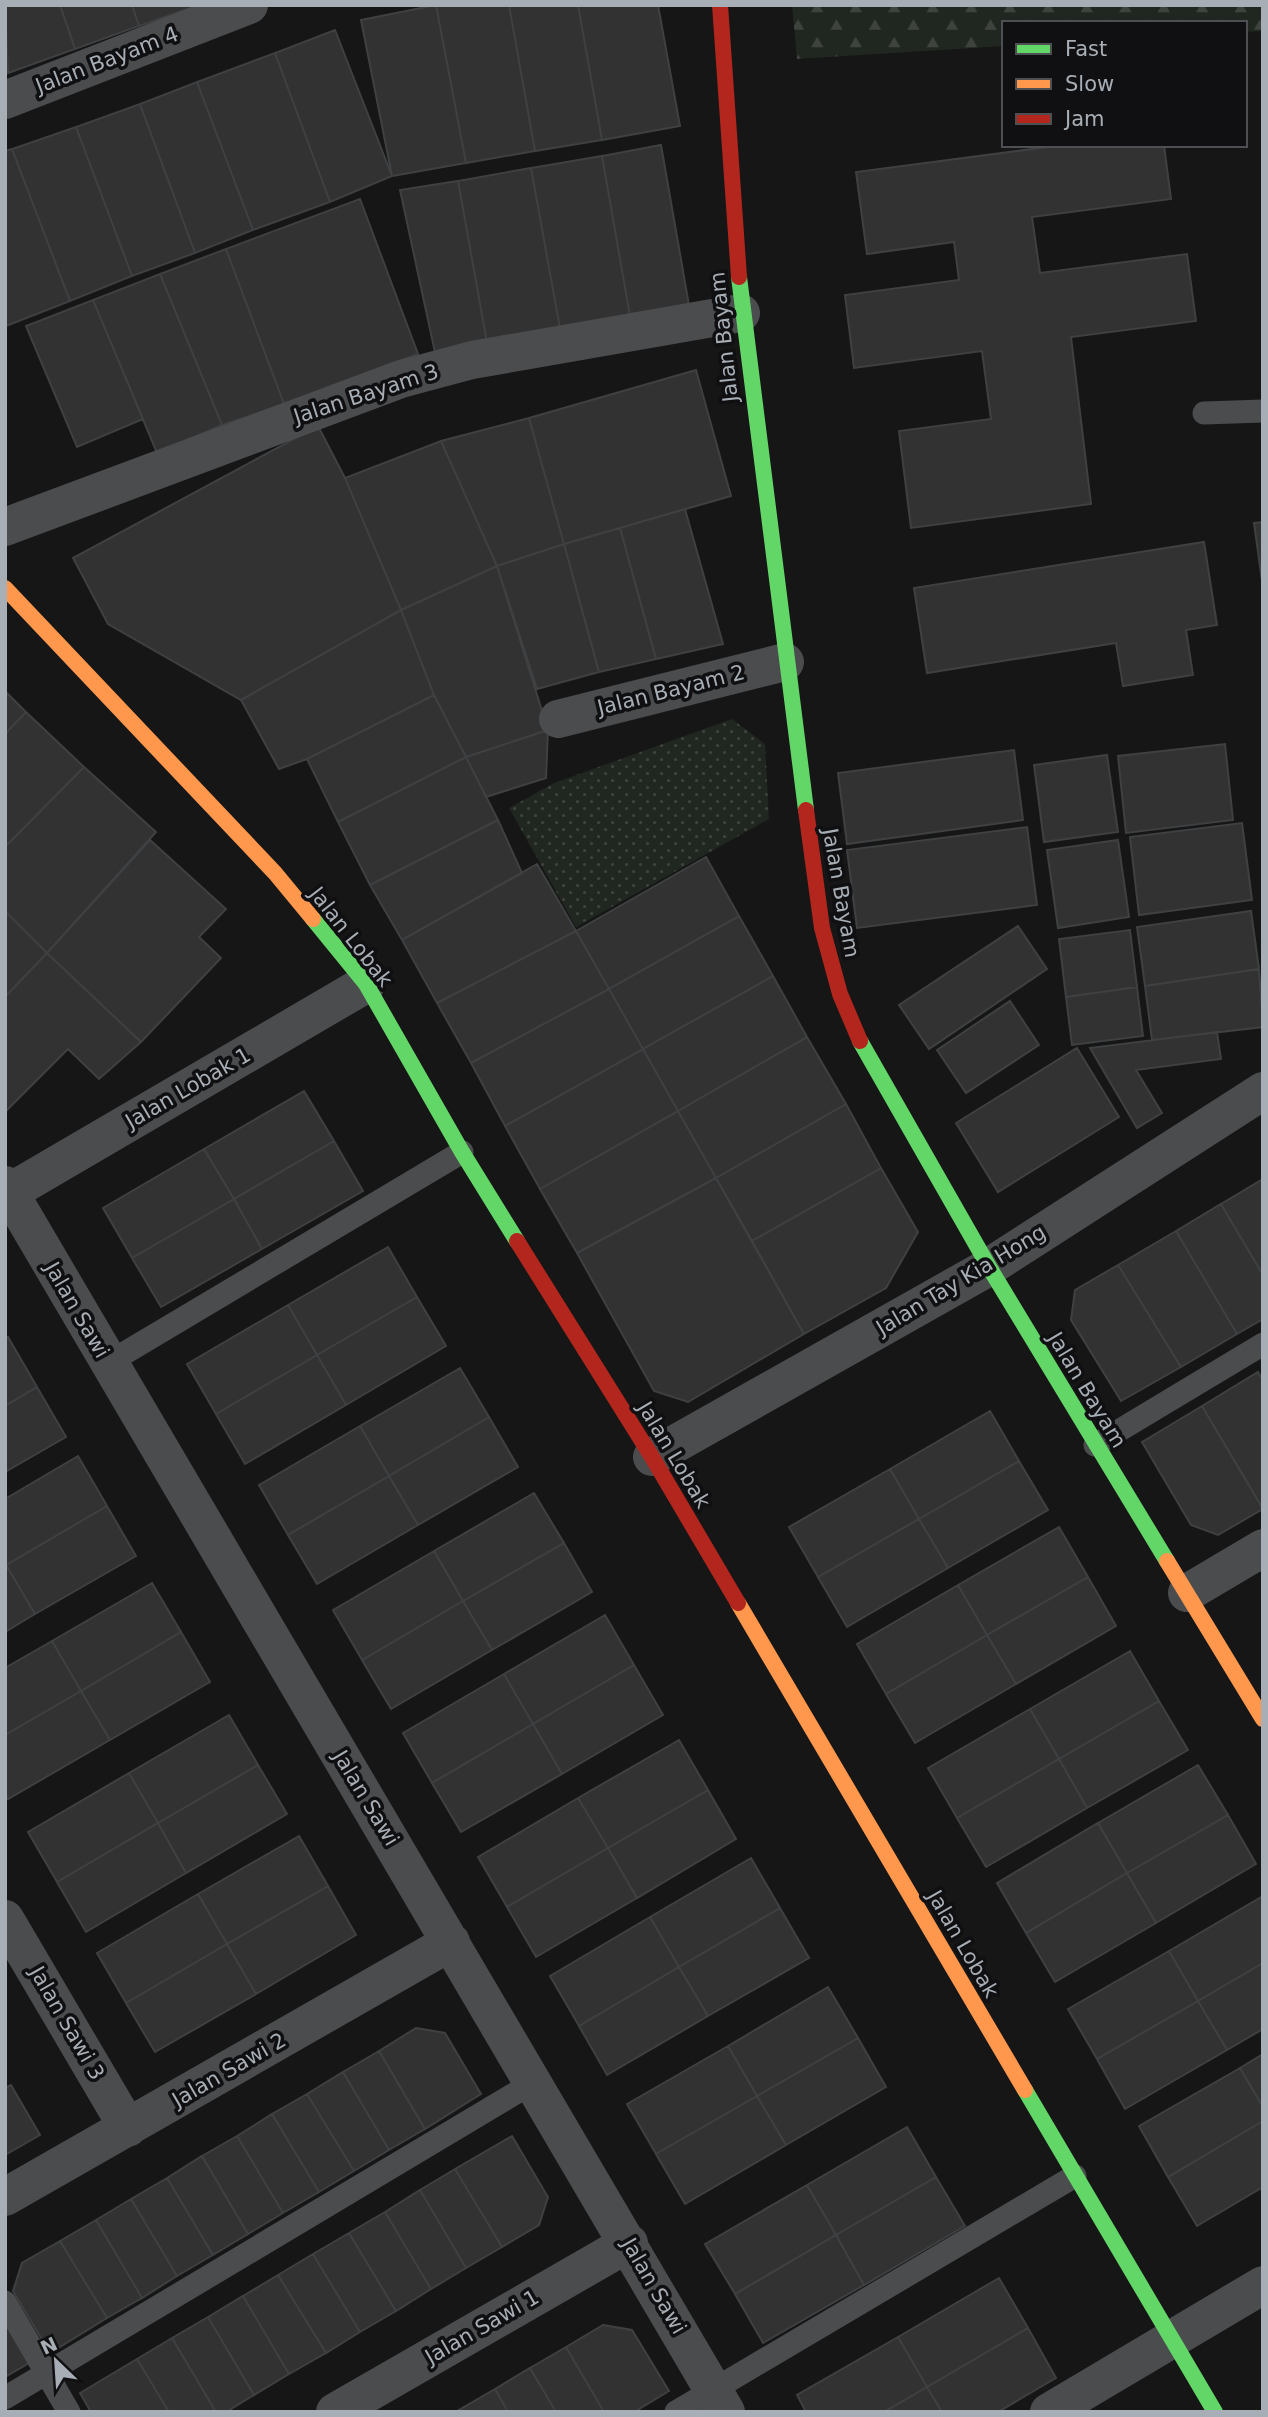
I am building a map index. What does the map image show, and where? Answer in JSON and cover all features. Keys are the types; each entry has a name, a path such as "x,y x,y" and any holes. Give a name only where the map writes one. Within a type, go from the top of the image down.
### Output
{"street":[{"name":"Jalan Bayam 4","path":"5,100 249,5"},
{"name":"Jalan Bayam","path":"720,5 741,313 822,928 840,994 860,1042 989,1267 1263,1719"},
{"name":"Jalan Bayam 3","path":"5,527 401,379 472,360 741,313"},
{"name":"Jalan Lobak","path":"5,588 275,873 366,984 462,1152 652,1457 1215,2412"},
{"name":"Jalan Bayam 2","path":"558,719 785,662"},
{"name":"Jalan Lobak 1","path":"7,1188 366,984"},
{"name":"Jalan Tay Kia Hong","path":"652,1457 989,1267 1263,1091"},
{"name":"Jalan Sawi","path":"7,1188 720,2401"},
{"path":"1187,1593 1263,1548"},
{"name":"Jalan Sawi 3","path":"5,1919 128,2128"},
{"name":"Jalan Sawi 2","path":"5,2197 452,1942"},
{"name":"Jalan Sawi 1","path":"335,2412 629,2243"},
{"path":"1049,2412 1263,2285"}],"lane":[{"path":"1204,413 1263,411"},
{"path":"108,1363 462,1152"},
{"path":"1095,1445 1263,1345"},
{"path":"5,2398 534,2082"},
{"path":"676,2412 720,2401 1075,2176"},
{"path":"5,2302 69,2412"}],"green space":[{"path":"792,5 1263,5 1263,31 1247,32 1247,21 1002,21 1002,46 797,59"},
{"path":"732,719 765,744 769,819 576,927 509,808 554,783"}],"building":[{"path":"5,5 60,5 75,49 8,73"},
{"path":"60,5 132,5 139,26 75,49"},
{"path":"132,5 199,5 139,26"},
{"path":"436,5 466,163 392,176 361,20"},
{"path":"436,5 509,5 535,151 466,163"},
{"path":"509,5 578,5 602,140 535,151"},
{"path":"578,5 658,5 680,126 602,140"},
{"path":"335,30 392,176 330,202 275,53"},
{"path":"275,53 330,202 253,230 197,82"},
{"path":"197,82 253,230 195,253 140,104"},
{"path":"140,104 195,253 132,276 76,127"},
{"path":"76,127 132,276 70,301 12,149"},
{"path":"661,145 690,311 631,322 602,156"},
{"path":"1048,147 1164,147 1171,199 1032,217 1040,273 1187,254 1196,321 1071,337 1091,504 911,528 899,431 991,419 982,351 854,368 845,295 959,280 954,242 867,254 856,172"},
{"path":"12,149 70,301 6,326 5,151"},
{"path":"602,156 631,322 561,334 531,168"},
{"path":"531,168 561,334 488,348 458,181"},
{"path":"458,181 488,348 436,357 400,190"},
{"path":"360,199 418,354 284,404 226,249"},
{"path":"226,249 284,404 222,425 160,274"},
{"path":"160,274 222,425 157,453 93,300"},
{"path":"93,300 143,419 77,447 26,326"},
{"path":"696,370 731,496 564,544 529,418"},
{"path":"529,418 564,544 497,566 441,441"},
{"path":"318,426 345,478 401,610 241,700 108,624 73,558"},
{"path":"441,441 497,566 401,610 345,478"},
{"path":"685,509 723,644 656,659 620,528"},
{"path":"1263,522 1263,588 1254,523"},
{"path":"620,528 656,659 599,672 564,544"},
{"path":"1204,542 1217,625 1186,630 1193,675 1123,686 1116,643 927,673 914,588"},
{"path":"564,544 599,672 537,689 497,566"},
{"path":"497,566 548,730 466,757 434,695 401,610"},
{"path":"401,610 434,695 307,759 279,769 241,700"},
{"path":"5,691 26,712 5,734"},
{"path":"434,695 466,757 338,822 307,759"},
{"path":"26,712 84,767 5,847 5,734"},
{"path":"548,730 546,778 486,797 466,757"},
{"path":"1225,744 1233,820 1126,833 1118,756"},
{"path":"1014,750 1023,820 847,844 838,773"},
{"path":"1107,755 1118,832 1044,842 1034,765"},
{"path":"466,757 498,820 370,885 338,822"},
{"path":"84,767 156,832 47,953 5,911 5,847"},
{"path":"498,820 522,873 402,940 370,885"},
{"path":"1242,823 1252,900 1139,915 1130,837"},
{"path":"1027,827 1037,905 857,928 847,850"},
{"path":"150,840 226,909 199,937 221,958 141,1042 47,953"},
{"path":"1118,840 1129,917 1058,928 1047,850"},
{"path":"706,857 739,916 609,989 576,931"},
{"path":"537,864 576,931 437,1003 402,940"},
{"path":"5,911 47,953 5,997"},
{"path":"1251,911 1259,969 1145,986 1137,927"},
{"path":"739,916 773,976 643,1049 609,989"},
{"path":"1018,926 1047,969 929,1049 899,1005"},
{"path":"1130,930 1137,987 1066,997 1059,939"},
{"path":"576,931 609,989 471,1063 437,1003"},
{"path":"47,953 141,1042 99,1079 68,1049 5,1112 5,997"},
{"path":"1259,969 1263,1027 1152,1040 1145,986"},
{"path":"773,976 807,1037 678,1111 643,1049"},
{"path":"1137,987 1143,1036 1072,1045 1066,997"},
{"path":"609,989 643,1049 505,1126 471,1063"},
{"path":"1010,1001 1039,1045 966,1093 937,1050"},
{"path":"1217,1032 1221,1059 1136,1070 1162,1113 1137,1128 1090,1048"},
{"path":"807,1037 846,1104 716,1178 678,1111"},
{"path":"1077,1048 1119,1117 998,1192 956,1123"},
{"path":"643,1049 678,1111 540,1189 505,1126"},
{"path":"304,1091 334,1141 234,1199 204,1149"},
{"path":"846,1104 881,1168 752,1241 716,1178"},
{"path":"678,1111 716,1178 577,1253 540,1189"},
{"path":"334,1141 363,1191 262,1249 234,1199"},
{"path":"204,1149 234,1199 132,1258 103,1208"},
{"path":"881,1168 918,1232 886,1288 804,1334 752,1241"},
{"path":"716,1178 804,1334 688,1402 654,1391 577,1253"},
{"path":"1263,1179 1263,1275 1221,1204"},
{"path":"234,1199 262,1249 161,1307 132,1258"},
{"path":"1221,1204 1263,1275 1263,1319 1237,1334 1176,1231"},
{"path":"1176,1231 1237,1334 1181,1367 1118,1265"},
{"path":"388,1247 417,1297 317,1355 288,1305"},
{"path":"1118,1265 1181,1367 1121,1401 1071,1320 1075,1290"},
{"path":"417,1297 446,1346 346,1405 317,1355"},
{"path":"288,1305 317,1355 216,1414 187,1364"},
{"path":"8,1337 37,1387 5,1406 5,1338"},
{"path":"317,1355 346,1405 245,1464 216,1414"},
{"path":"460,1368 489,1417 389,1476 360,1426"},
{"path":"1258,1372 1263,1381 1263,1509 1202,1406"},
{"path":"37,1387 66,1437 5,1472 5,1406"},
{"path":"1202,1406 1263,1509 1218,1535 1191,1525 1142,1442"},
{"path":"990,1411 1019,1461 919,1519 890,1469"},
{"path":"489,1417 518,1467 418,1525 389,1476"},
{"path":"360,1426 389,1476 288,1535 259,1485"},
{"path":"78,1456 107,1506 6,1565 5,1499"},
{"path":"1019,1461 1048,1510 948,1568 919,1519"},
{"path":"890,1469 919,1519 818,1577 789,1527"},
{"path":"389,1476 418,1525 317,1584 288,1535"},
{"path":"534,1493 564,1543 463,1601 434,1551"},
{"path":"107,1506 136,1556 35,1614 6,1565"},
{"path":"919,1519 948,1568 847,1627 818,1577"},
{"path":"1059,1527 1088,1577 987,1635 958,1585"},
{"path":"564,1543 592,1592 492,1650 463,1601"},
{"path":"434,1551 463,1601 362,1660 333,1610"},
{"path":"5,1566 35,1614 5,1632"},
{"path":"1088,1577 1116,1626 1016,1684 987,1635"},
{"path":"152,1583 181,1632 81,1691 52,1641"},
{"path":"958,1585 987,1635 886,1694 857,1644"},
{"path":"463,1601 492,1650 391,1709 362,1660"},
{"path":"605,1615 634,1665 533,1724 504,1674"},
{"path":"181,1632 210,1682 110,1740 81,1691"},
{"path":"987,1635 1016,1684 915,1743 886,1694"},
{"path":"52,1641 81,1691 5,1735 5,1668"},
{"path":"1130,1651 1159,1701 1059,1759 1030,1709"},
{"path":"634,1665 663,1715 562,1774 533,1724"},
{"path":"504,1674 533,1724 432,1783 403,1733"},
{"path":"81,1691 110,1740 8,1799 5,1793 5,1735"},
{"path":"1159,1701 1188,1750 1087,1808 1059,1759"},
{"path":"1030,1709 1059,1759 957,1818 928,1768"},
{"path":"229,1715 258,1765 158,1823 129,1773"},
{"path":"533,1724 562,1774 461,1832 432,1783"},
{"path":"679,1740 708,1790 608,1848 578,1798"},
{"path":"1059,1759 1087,1808 986,1867 957,1818"},
{"path":"258,1765 287,1814 186,1873 158,1823"},
{"path":"1198,1765 1228,1815 1127,1873 1098,1823"},
{"path":"129,1773 158,1823 57,1882 28,1832"},
{"path":"708,1790 736,1839 637,1898 608,1848"},
{"path":"578,1798 608,1848 507,1907 478,1857"},
{"path":"1228,1815 1256,1864 1156,1923 1127,1873"},
{"path":"158,1823 186,1873 86,1932 57,1882"},
{"path":"1098,1823 1127,1873 1026,1933 997,1883"},
{"path":"299,1836 328,1886 227,1944 198,1894"},
{"path":"608,1848 637,1898 536,1957 507,1907"},
{"path":"751,1858 780,1908 679,1967 650,1917"},
{"path":"1127,1873 1156,1923 1055,1982 1026,1933"},
{"path":"328,1886 356,1935 256,1994 227,1944"},
{"path":"198,1894 227,1944 126,2003 97,1953"},
{"path":"1263,1896 1263,1963 1198,2001 1169,1951"},
{"path":"780,1908 809,1958 708,2016 679,1967"},
{"path":"650,1917 679,1967 579,2026 550,1976"},
{"path":"227,1944 256,1994 155,2052 126,2003"},
{"path":"1169,1951 1198,2001 1097,2059 1068,2009"},
{"path":"1263,1963 1263,2029 1227,2050 1198,2001"},
{"path":"679,1967 708,2016 607,2075 579,2026"},
{"path":"828,1987 858,2038 757,2096 728,2046"},
{"path":"1198,2001 1227,2050 1125,2109 1097,2059"},
{"path":"416,2028 445,2033 481,2094 425,2129 379,2051"},
{"path":"858,2038 886,2087 786,2145 757,2096"},
{"path":"728,2046 757,2096 656,2154 627,2104"},
{"path":"379,2051 425,2129 389,2150 343,2072"},
{"path":"1263,2054 1263,2107 1240,2068"},
{"path":"1240,2068 1263,2107 1263,2121 1168,2177 1139,2126"},
{"path":"343,2072 389,2150 354,2171 307,2094"},
{"path":"11,2085 40,2135 5,2155 5,2088"},
{"path":"307,2094 354,2171 319,2192 272,2114"},
{"path":"757,2096 786,2145 685,2204 656,2154"},
{"path":"272,2114 319,2192 283,2213 237,2136"},
{"path":"1263,2121 1263,2187 1197,2226 1168,2177"},
{"path":"907,2127 936,2177 836,2235 807,2185"},
{"path":"237,2136 283,2213 248,2234 202,2156"},
{"path":"512,2136 548,2197 539,2225 502,2247 455,2169"},
{"path":"202,2156 248,2234 213,2255 167,2178"},
{"path":"455,2169 502,2247 466,2268 420,2190"},
{"path":"936,2177 965,2226 864,2285 836,2235"},
{"path":"167,2178 213,2255 177,2276 131,2199"},
{"path":"807,2185 836,2235 735,2294 705,2244"},
{"path":"420,2190 466,2268 431,2289 385,2212"},
{"path":"131,2199 177,2276 142,2298 96,2220"},
{"path":"385,2212 431,2289 396,2311 349,2233"},
{"path":"96,2220 142,2298 107,2318 60,2241"},
{"path":"349,2233 396,2311 360,2332 313,2254"},
{"path":"836,2235 864,2285 763,2343 735,2294"},
{"path":"60,2241 107,2318 50,2353 13,2291 22,2263"},
{"path":"313,2254 360,2332 326,2353 278,2275"},
{"path":"278,2275 326,2353 289,2374 243,2296"},
{"path":"999,2278 1028,2328 927,2387 898,2337"},
{"path":"243,2296 289,2374 254,2395 208,2317"},
{"path":"208,2317 254,2395 226,2412 216,2412 172,2338"},
{"path":"5,2318 31,2362 5,2377"},
{"path":"603,2325 632,2330 669,2391 634,2412 604,2412 566,2347"},
{"path":"1028,2328 1056,2378 998,2412 942,2412 927,2387"},
{"path":"898,2337 927,2387 884,2412 806,2412 797,2395"},
{"path":"172,2338 216,2412 169,2412 137,2359"},
{"path":"566,2347 604,2412 556,2412 530,2368"},
{"path":"137,2359 169,2412 91,2412 80,2393"},
{"path":"530,2368 556,2412 508,2412 495,2389"},
{"path":"927,2387 942,2412 884,2412"},
{"path":"495,2389 508,2412 460,2412 459,2410"}],"traffic: fast":[{"path":"739,277 806,810"},
{"path":"313,919 366,984 462,1152 517,1241"},
{"path":"860,1041 989,1267 1167,1561"},
{"path":"1025,2090 1215,2412"}],"traffic: slow":[{"path":"5,588 275,873 313,919"},
{"path":"1167,1561 1263,1719"},
{"path":"738,1603 1025,2090"}],"traffic: jam":[{"path":"720,5 739,277"},
{"path":"806,810 822,928 840,994 860,1041"},
{"path":"517,1241 652,1457 738,1603"}]}
